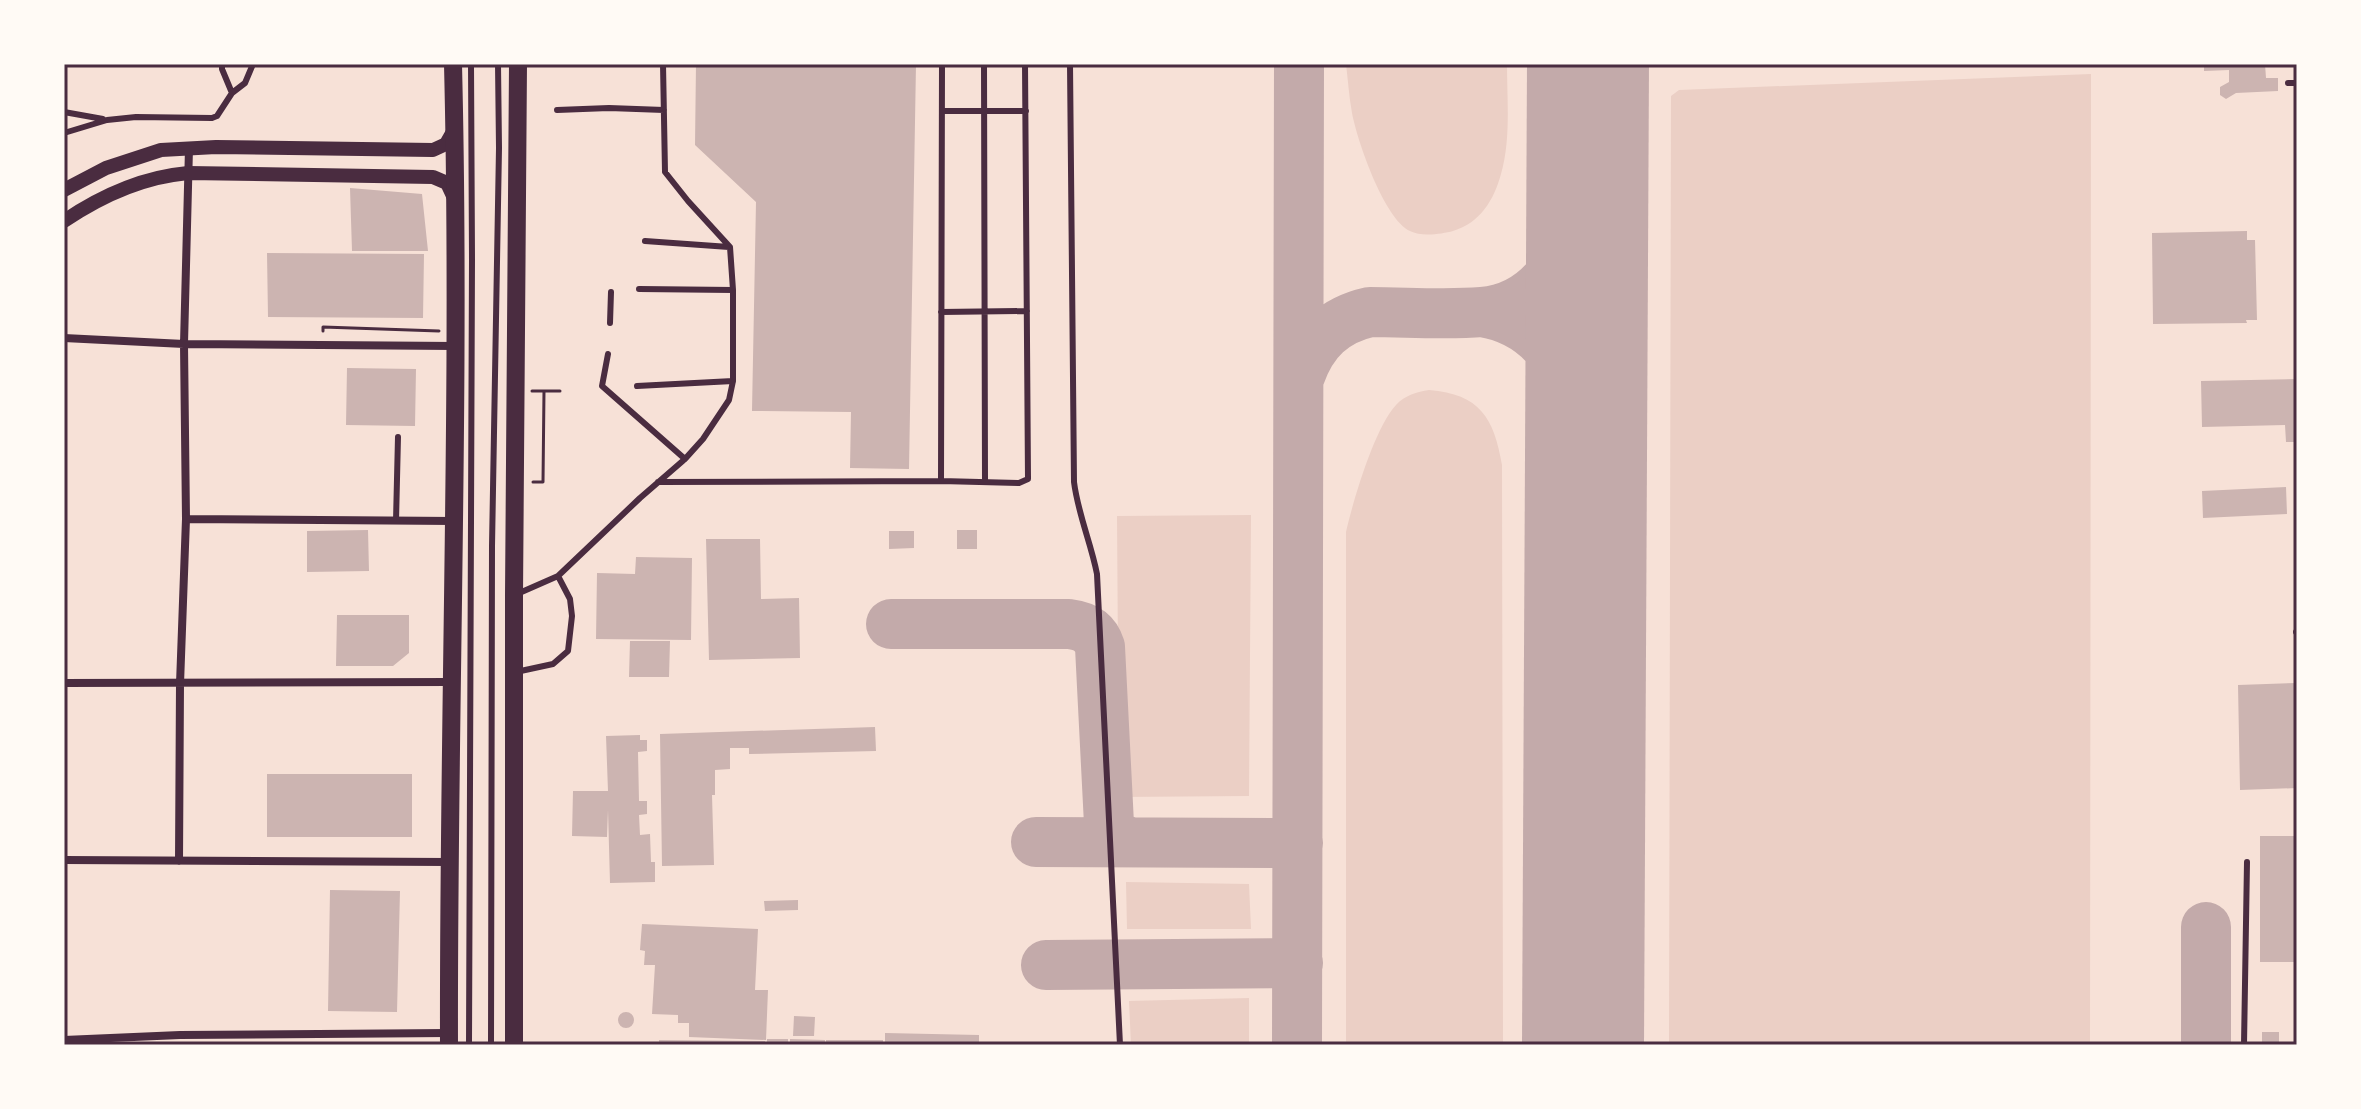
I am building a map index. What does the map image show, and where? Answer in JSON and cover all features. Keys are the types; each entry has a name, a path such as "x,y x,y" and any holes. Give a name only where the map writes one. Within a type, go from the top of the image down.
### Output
{"main road":[{"path":"449,1039 448,862 455,521 453,64"},
{"path":"514,1045 518,64"}],"street":[{"path":"64,190 106,168 161,150 433,150 446,144 454,130"},
{"path":"179,861 189,148"},
{"path":"64,221 123,189 188,173 433,177 447,183 454,200"},
{"path":"64,338 184,344 455,346"},
{"path":"186,519 455,521"},
{"path":"64,683 451,682"},
{"path":"64,860 448,862"},
{"path":"64,1040 180,1035 449,1039"},
{"path":"180,1035 180,1045"}],"lane":[{"path":"222,64 232,93"},
{"path":"64,133 107,120 136,117 212,118 217,116 232,93 245,83 253,64"},
{"path":"469,1045 471,64"},
{"path":"491,1045 492,546 498,64"},
{"path":"514,596 558,576 685,459 729,400 733,381 730,247 665,172 663,64"},
{"path":"941,481 942,64"},
{"path":"984,64 985,481"},
{"path":"658,482 1019,483 1028,479 1025,64"},
{"path":"1070,64 1074,482 1097,574 1120,1045"},
{"path":"2288,83 2297,83"},
{"path":"557,110 664,110"},
{"path":"942,111 1026,111"},
{"path":"64,112 107,120"},
{"path":"645,241 730,247"},
{"path":"639,289 733,290"},
{"path":"610,323 611,292"},
{"path":"941,312 1027,311"},
{"path":"608,354 602,386 685,459"},
{"path":"637,386 733,381"},
{"path":"396,521 398,437"},
{"path":"514,673 553,664 568,651 572,634 570,599 558,576"},
{"path":"2244,1045 2247,862"}],"path":[{"path":"516,390 560,391"},
{"path":"543,399 544,391"}],"shaded area":[{"path":"1346,64 1507,64 1508,119 1504,161 1490,201 1471,222 1453,231 1432,234 1415,233 1400,224 1373,178 1360,141 1352,113"},
{"path":"2091,74 2090,1045 1669,1045 1671,96 1679,90"},
{"path":"1429,390 1461,397 1482,411 1494,434 1502,465 1503,1045 1346,1045 1346,532 1366,465 1388,416 1403,399"},
{"path":"1251,515 1249,796 1119,797 1117,516"},
{"path":"1126,882 1249,884 1251,929 1127,929"},
{"path":"1249,998 1249,1045 1131,1045 1129,1001"}],"building":[{"path":"696,64 916,64 909,469 850,468 851,412 752,411 756,202 695,145"},
{"path":"2204,64 2265,64 2266,78 2278,78 2278,91 2236,93 2226,99 2220,95 2220,87 2229,82 2229,70 2204,71"},
{"path":"350,188 422,194 428,251 352,251"},
{"path":"2247,231 2247,240 2255,240 2257,320 2246,320 2247,323 2153,324 2152,233"},
{"path":"267,253 424,254 423,318 268,317"},
{"path":"347,368 416,369 415,426 346,425"},
{"path":"2297,379 2297,442 2286,442 2285,425 2202,427 2201,381"},
{"path":"2286,487 2287,514 2203,518 2202,491"},
{"path":"368,530 369,571 307,572 307,531"},
{"path":"957,530 977,530 977,549 957,549"},
{"path":"889,531 914,531 914,548 889,549"},
{"path":"706,539 760,539 761,599 799,598 800,658 709,660"},
{"path":"636,557 692,558 691,640 596,639 597,573 635,574"},
{"path":"337,615 409,615 409,653 393,666 336,666"},
{"path":"630,641 670,641 669,677 629,677"},
{"path":"2297,683 2297,788 2240,790 2238,685"},
{"path":"875,727 876,751 749,754 749,748 730,748 730,769 715,770 715,795 712,795 714,865 662,866 660,734"},
{"path":"640,735 640,740 647,740 647,751 638,752 639,801 647,801 647,814 639,815 640,835 650,834 655,882 610,883 608,810 607,837 572,836 573,791 608,791 606,736"},
{"path":"267,774 412,774 412,837 267,837"},
{"path":"2260,836 2297,836 2297,962 2260,962"},
{"path":"330,890 400,891 397,1012 328,1011"},
{"path":"798,900 798,910 765,911 764,901"},
{"path":"642,924 758,929 755,990 768,990 766,1040 689,1037 689,1023 678,1023 678,1015 652,1014 655,965 644,965 645,951 640,950"},
{"path":"623,1012 629,1012 634,1020 632,1026 623,1028 618,1023 618,1017"},
{"path":"794,1016 815,1017 814,1036 793,1036"},
{"path":"2262,1032 2279,1032 2279,1045 2262,1045"},
{"path":"885,1033 979,1035 979,1045 885,1045"},
{"path":"767,1039 788,1039 788,1045 767,1045"},
{"path":"790,1039 825,1040 825,1045 790,1045"},
{"path":"659,1040 765,1041 765,1045 659,1045"},
{"path":"826,1040 883,1040 883,1045 826,1045"}],"taxiway":[{"path":"1297,1045 1299,64"},
{"path":"1300,376 1318,342 1335,327 1357,316 1370,312 1482,312 1506,307 1527,297 1558,264 1577,221 1588,176"},
{"path":"1482,312 1525,328 1555,357 1574,396 1586,440"},
{"path":"891,624 1069,624 1092,633 1100,647 1109,824 1117,838 1130,842"},
{"path":"1036,842 1298,843"},
{"path":"2206,927 2206,1045"},
{"path":"1046,965 1298,963"}],"runway":[{"path":"1583,1045 1588,64"}]}
